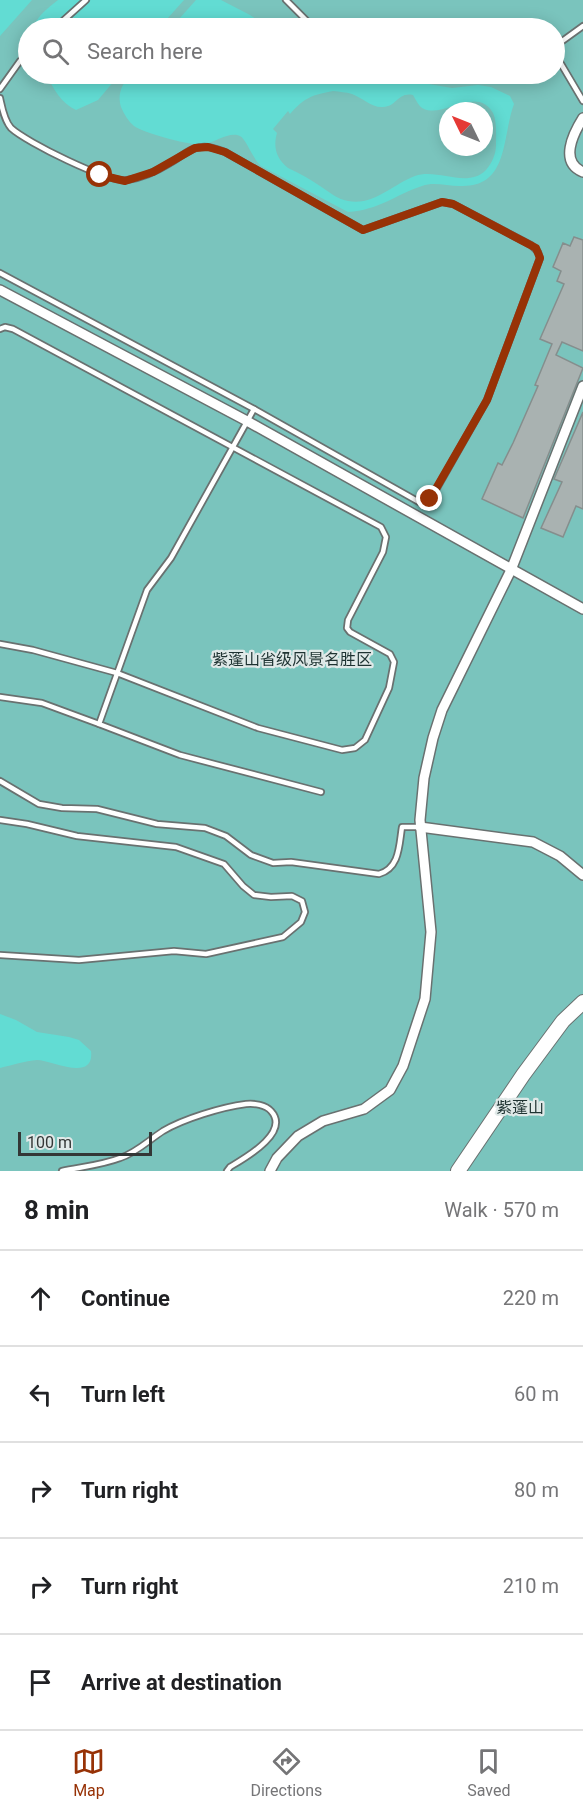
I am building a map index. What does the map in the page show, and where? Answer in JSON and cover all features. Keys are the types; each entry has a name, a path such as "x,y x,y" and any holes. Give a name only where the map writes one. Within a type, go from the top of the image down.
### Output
{"street":[{"path":"583,118 569,151 573,165 583,172"},
{"path":"0,290 247,422 583,609"},
{"path":"270,1171 277,1158 298,1136 323,1121 364,1109 390,1090 403,1066 425,999 431,932 420,827 424,778 433,738 442,710 511,570 583,386"},
{"path":"420,827 533,842 560,856 583,875"},
{"path":"458,1171 523,1075 563,1021 583,1002"}],"lane":[{"path":"66,18 86,0"},
{"path":"286,0 304,18"},
{"path":"565,40 583,26"},
{"path":"0,89 18,64"},
{"path":"565,70 583,101"},
{"path":"0,98 4,115 11,128 100,175 120,180 135,178 153,172 195,148 208,147 225,152 363,230 442,202 453,204 531,245 540,258 487,400 433,495 426,501 419,502 254,409 0,273"},
{"path":"0,329 4,327 13,329 381,527 386,537 383,552 347,623 350,632 387,651 394,662 389,688 365,740 355,748 342,750 258,728 117,673 33,650 0,644"},
{"path":"99,724 147,591 171,558 254,409"},
{"path":"0,697 42,703 180,755 321,792"},
{"path":"0,781 39,804 62,808 97,809 157,824 205,828 226,836 251,855 273,863 291,862 379,874 387,872 394,864 402,827 420,827"},
{"path":"0,820 77,836 176,848 224,864 254,895 292,896 302,901 305,912 301,922 283,937 206,954 174,951 79,960 0,955"},
{"path":"62,1171 121,1158 166,1130 211,1112 246,1104 265,1107 271,1111 276,1120 270,1138 262,1147 227,1171"}],"green space":[{"name":"紫蓬山省级风景名胜区","path":"0,0 583,0 583,1171 0,1171"}],"shaded area":[{"path":"0,0 32,0 0,36"},
{"path":"58,0 184,0 168,18 39,18"},
{"path":"196,0 221,0 254,18 180,18"},
{"path":"112,84 98,100 76,110 66,104 52,85"},
{"path":"124,84 428,84 452,88 478,85 491,87 510,96 514,104 501,157 489,178 478,184 463,186 427,185 378,205 348,212 261,166 240,136 232,135 199,144 169,139 139,129 130,122 121,107 121,89","holes":["333,91 352,94 379,107 391,105 400,97 413,95 422,108 432,111 439,109 439,102 493,102 496,124 496,148 493,158 486,170 470,178 424,174 415,176 366,200 357,202 340,199 284,164 276,152 277,133 273,129 288,111 290,114 309,98"]},
{"path":"0,1014 37,1032 79,1040 91,1051 90,1061 86,1066 79,1068 37,1060 0,1068"}],"building":[{"path":"574,237 583,240 583,351 562,342 556,355 583,368 523,518 482,499 498,463 502,465 513,443 538,386 535,385 552,344 540,339 564,284 557,281 561,271 553,267 563,243 570,246"},
{"path":"583,412 583,509 576,506 563,537 541,528 562,482 554,479"}],"route":[{"path":"100,175 125,181 153,172 195,148 208,147 225,152 363,230 442,202 453,204 536,248 540,258 487,400 430,499"}],"park label":[{"name":"紫蓬山","path":"520,1107"}]}
